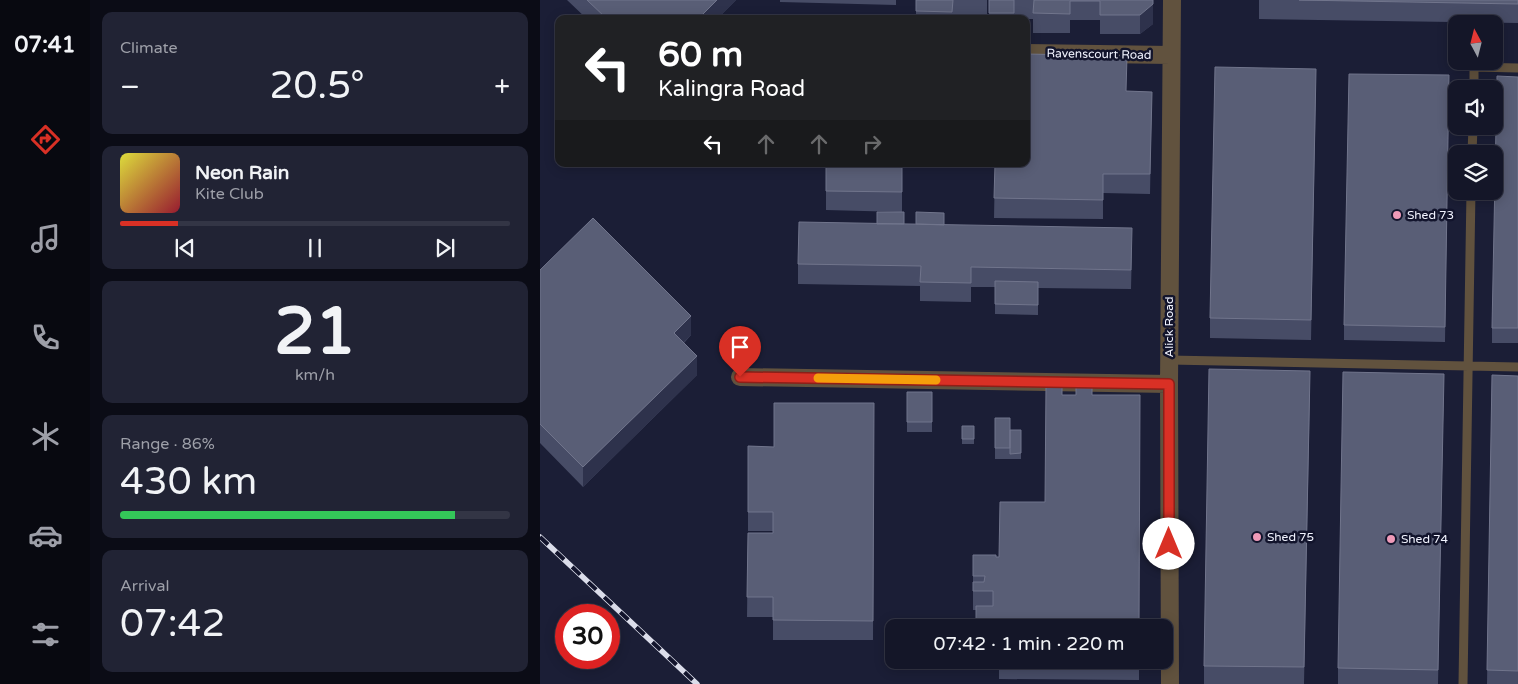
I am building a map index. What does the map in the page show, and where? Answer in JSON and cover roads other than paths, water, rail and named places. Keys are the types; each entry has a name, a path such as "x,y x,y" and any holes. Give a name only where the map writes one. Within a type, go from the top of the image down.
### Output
{"street":[{"name":"Alick Road","path":"1170,684 1169,360 1172,0"},
{"name":"Ravenscourt Road","path":"1030,52 1171,55"},
{"path":"740,377 1169,384"}],"lane":[{"path":"1474,80 1474,67 1518,68"},
{"path":"1463,684 1471,200"},
{"path":"1169,360 1518,367"}],"railway":[{"path":"540,537 697,684"}],"place":[{"name":"Shed 73","path":"1397,215"},
{"name":"Shed 75","path":"1257,537"},
{"name":"Shed 74","path":"1391,539"}]}
